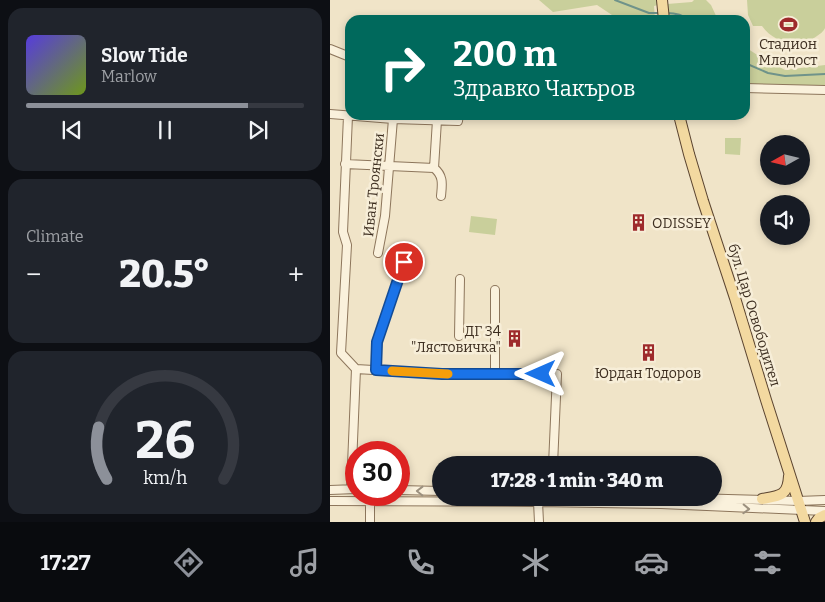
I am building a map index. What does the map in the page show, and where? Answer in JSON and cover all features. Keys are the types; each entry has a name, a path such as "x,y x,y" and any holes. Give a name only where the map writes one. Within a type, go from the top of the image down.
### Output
{"main road":[{"path":"663,2 664,15"},
{"name":"бул. Цар Освободител","path":"680,120 703,202 805,522"},
{"path":"762,499 784,493 789,484 790,475"},
{"path":"816,522 825,513"}],"street":[{"path":"330,49 345,55"},
{"path":"750,88 825,90"},
{"path":"330,114 345,115"},
{"path":"350,120 345,164 343,232 347,244 341,353 356,369 442,374 557,374 553,456"},
{"name":"Иван Троянски","path":"378,254 385,216 393,120"},
{"path":"434,168 437,120 458,120"},
{"path":"345,164 434,168 442,177 441,196"},
{"path":"376,370 377,342 404,262"},
{"path":"459,336 460,279"},
{"path":"495,290 495,374"},
{"path":"354,441 356,369"},
{"path":"330,490 345,489"},
{"path":"410,490 432,491"},
{"path":"722,498 762,499 825,513"},
{"path":"722,505 800,506 825,500"},
{"path":"330,501 345,501"},
{"path":"410,502 432,502"},
{"path":"370,506 370,522"},
{"path":"538,506 538,522"}],"green space":[{"path":"539,0 658,0 658,5 654,6 655,15 612,15 597,5 553,12"},
{"path":"694,0 706,0 716,15 668,15 667,4 692,2"},
{"name":"Стадион Младост","path":"747,0 825,0 825,28 817,36 803,42 788,43 780,41 762,26 753,26 750,15 748,15"},
{"path":"750,50 785,70 825,65 825,87 750,84"},
{"path":"725,138 741,138 740,155 725,154"},
{"path":"471,216 497,219 495,235 469,232"}],"waterway":[{"path":"615,0 649,13 660,13"},
{"path":"667,13 679,15"},
{"path":"750,65 768,73 785,76 825,74"}],"slow traffic":[{"path":"392,371 448,374"}],"place":[{"name":"Стадион Младост","path":"788,24"},
{"name":"ODISSEY","path":"638,223"},
{"name":"ДГ 34 \"Лястовичка\"","path":"515,339"},
{"name":"Юрдан Тодоров","path":"648,353"}],"route":[{"path":"404,262 377,342 376,370 442,374 541,374"}]}
